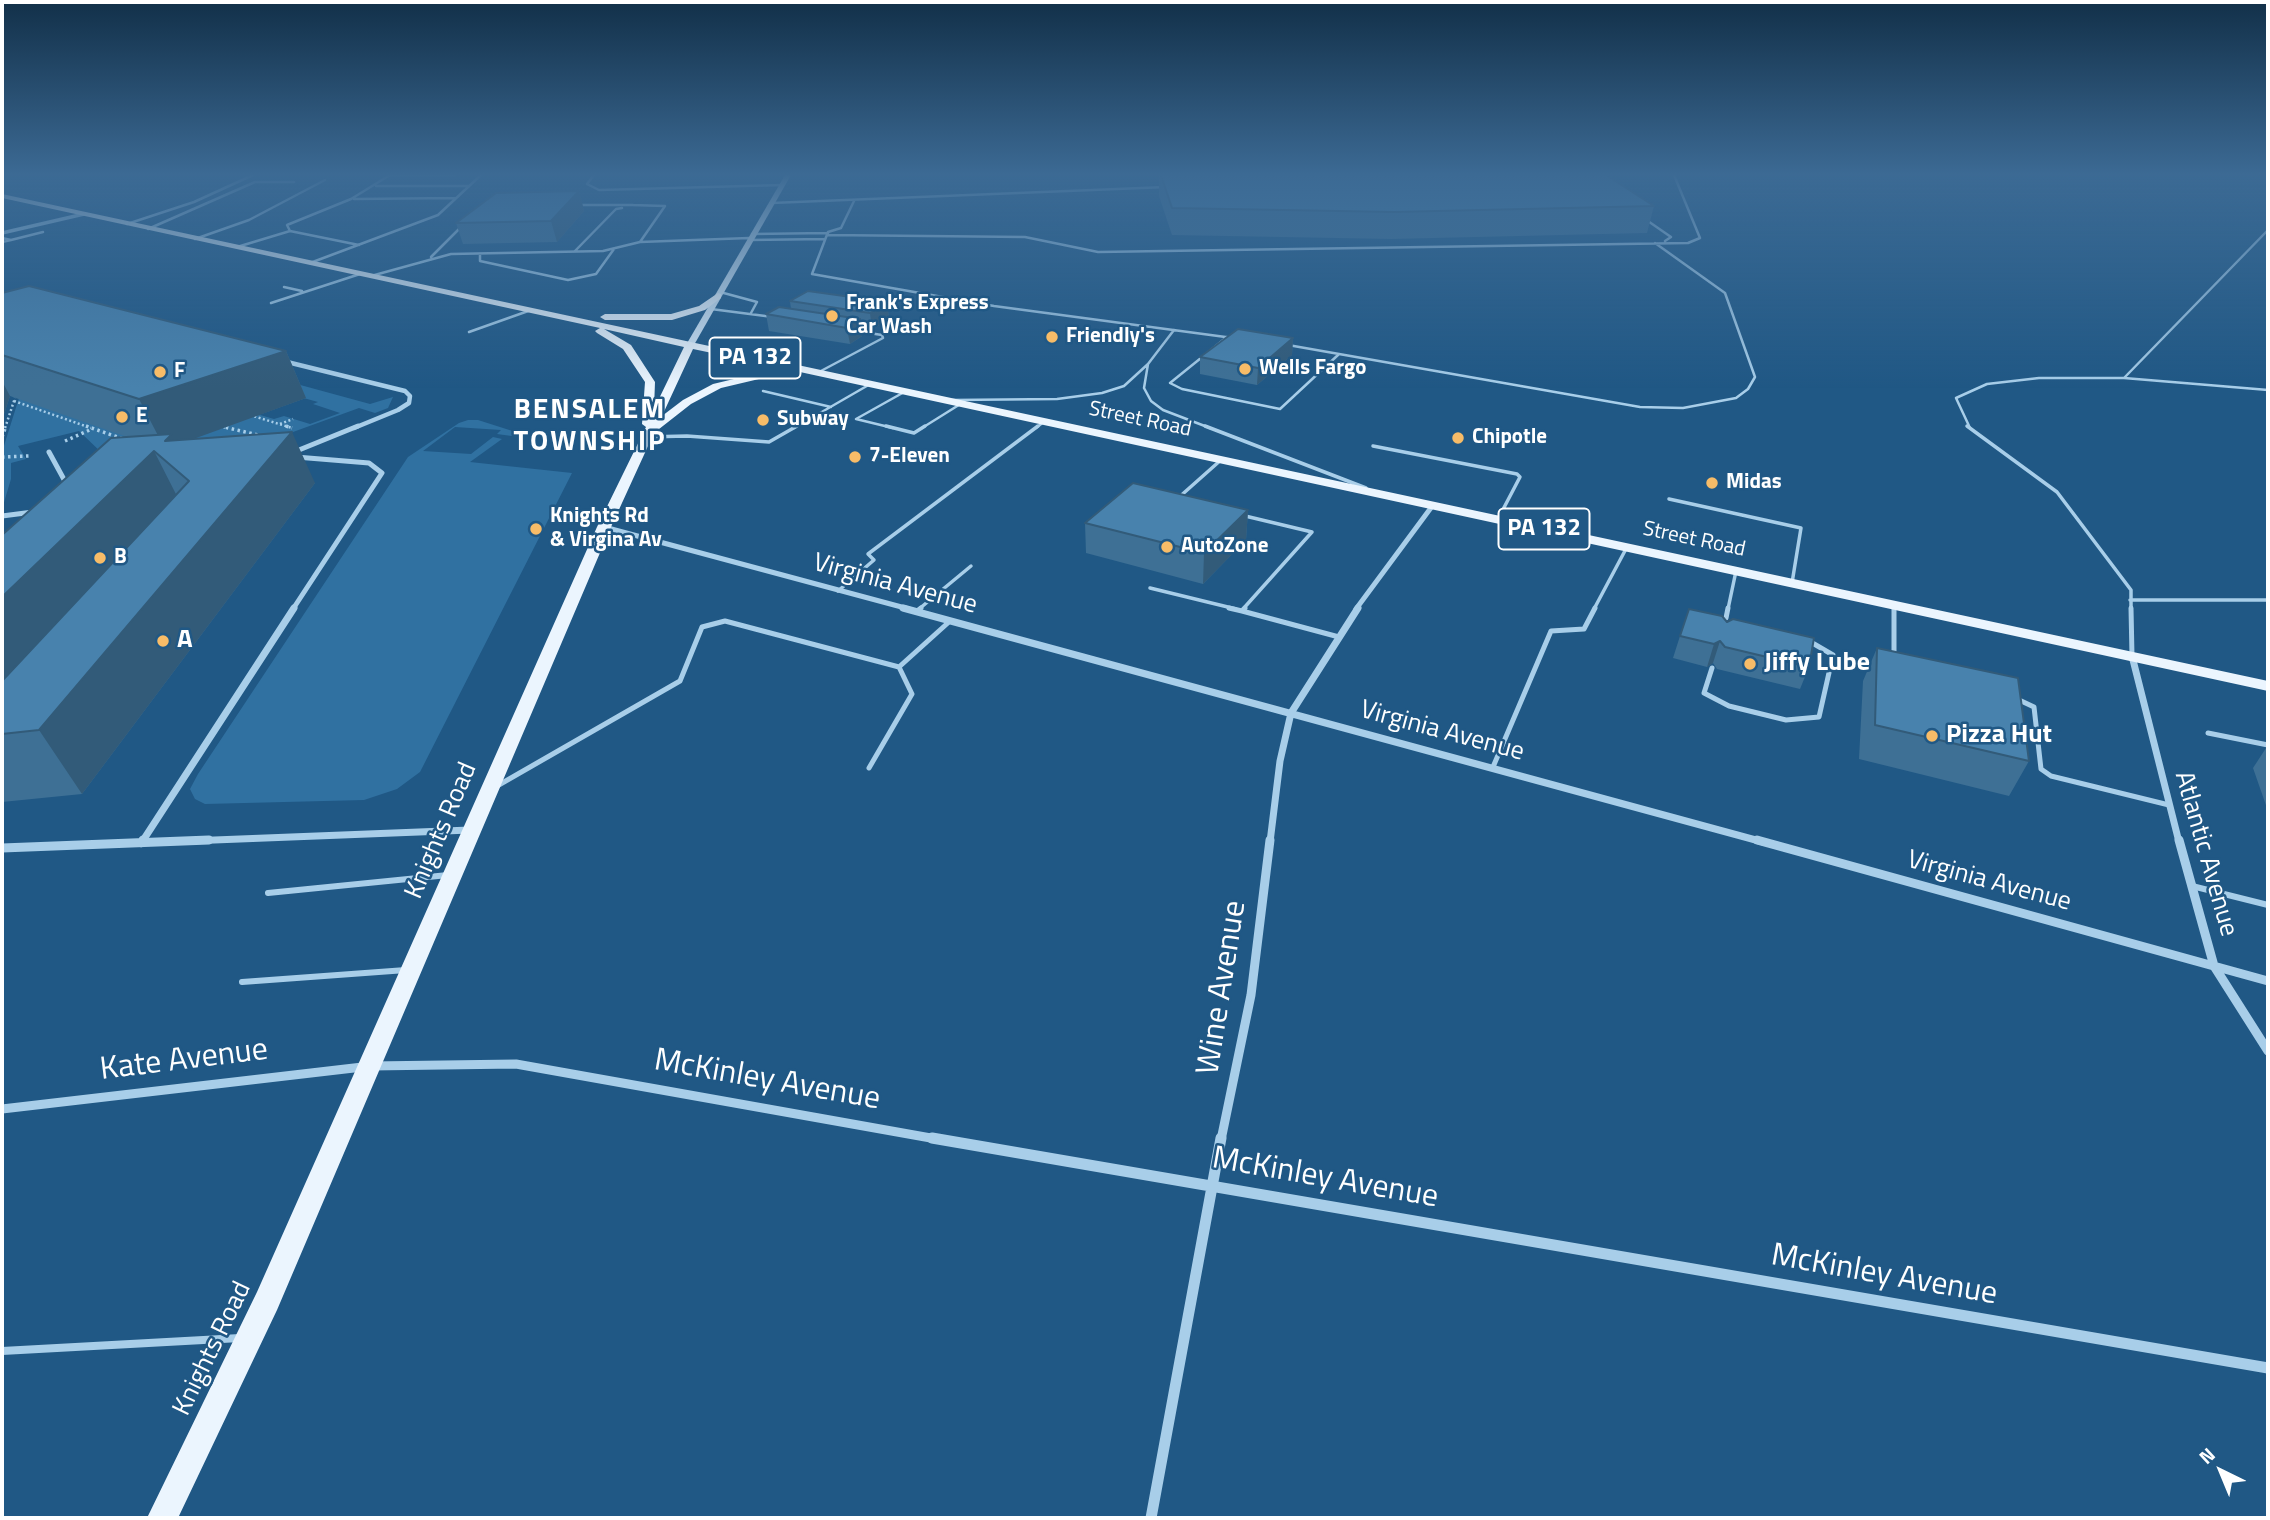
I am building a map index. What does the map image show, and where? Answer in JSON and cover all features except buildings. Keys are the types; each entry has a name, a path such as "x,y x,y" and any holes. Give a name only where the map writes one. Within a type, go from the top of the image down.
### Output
{"main road":[{"name":"Street Road","path":"231,246 2268,686"},
{"name":"Knights Road","path":"162,1518 250,1337 646,435 690,345 746,246"},
{"path":"535,311 654,319 702,309 719,294"},
{"path":"564,317 614,337 636,356 650,382 646,435"},
{"path":"646,435 687,402 718,386 759,376 819,372"}],"street":[{"path":"141,843 382,473 369,463 286,457 409,403 410,396 405,391 271,358"},
{"path":"49,452 66,481 67,488 62,496"},
{"path":"67,488 80,486"},
{"name":"Wine Avenue","path":"1151,1518 1211,1186 1251,995 1280,761 1291,712 1339,637 1433,505"},
{"path":"2,516 44,510 36,518"},
{"name":"Virginia Avenue","path":"604,527 1493,767 2268,981"},
{"name":"Atlantic Avenue","path":"2132,656 2169,805 2214,966 2268,1051"},
{"path":"2,848 473,830"},
{"name":"McKinley Avenue","path":"371,1066 516,1064 2034,1330 2268,1368"},
{"name":"Kate Avenue","path":"2,1109 371,1066"}],"lane":[{"path":"310,263 356,246"},
{"path":"431,257 442,246"},
{"path":"575,251 580,246"},
{"path":"371,276 431,257 614,249 625,246"},
{"path":"822,246 812,274 994,306 1239,339"},
{"path":"1068,246 1098,252 1365,246 1387,250 1544,246"},
{"path":"1277,344 1640,407 1692,407 1736,398 1748,388 1755,377 1725,293 1661,246"},
{"path":"2124,378 2252,246"},
{"path":"480,254 480,261 568,280 596,274 614,249"},
{"path":"271,303 359,274"},
{"path":"284,287 306,292"},
{"path":"719,294 757,302 751,313"},
{"path":"711,309 778,318"},
{"path":"469,332 535,311"},
{"path":"946,400 1057,399 1089,396 1124,386 1148,364 1174,330"},
{"path":"819,372 883,338 856,331"},
{"path":"1227,337 1175,376 1171,383 1182,389 1280,410 1339,354"},
{"path":"1148,364 1144,388 1151,401 1163,410 1379,493"},
{"path":"2132,656 2131,590 2057,492 1967,426 1956,398 1987,384 2039,378 2124,378 2268,390"},
{"path":"646,435 769,442 872,383"},
{"path":"763,391 831,407"},
{"path":"906,391 856,419 914,433 962,403"},
{"path":"838,591 874,560 868,554 1045,421"},
{"path":"1373,446 1517,474 1520,477 1498,519"},
{"path":"1191,502 1177,499 1222,460"},
{"path":"1669,499 1801,528 1792,583"},
{"path":"1231,512 1312,532 1242,611"},
{"path":"1493,767 1551,631 1584,629 1627,547"},
{"path":"916,612 971,566"},
{"path":"1723,628 1736,571"},
{"path":"1150,588 1339,637"},
{"path":"2130,600 2268,600"},
{"path":"1894,605 1894,664"},
{"path":"1726,618 1739,621"},
{"path":"491,789 680,681 702,626 725,621 899,667 912,694 869,768"},
{"path":"899,667 950,621"},
{"path":"1713,668 1704,693 1729,706 1786,720 1819,717 1833,655 1804,638"},
{"path":"2009,697 2034,707 2041,769 2050,776 2169,805"},
{"path":"2208,733 2268,745"},
{"path":"268,893 454,875"},
{"path":"2192,886 2268,905"},
{"path":"242,982 413,970"},
{"path":"2,1351 250,1337"}],"path":[{"path":"2,437 18,389"},
{"path":"22,403 34,400"},
{"path":"14,401 131,442"},
{"path":"241,413 326,438"},
{"path":"279,424 293,419"},
{"path":"214,425 261,436"},
{"path":"243,436 250,433"}],"shaded area":[{"path":"45,317 67,322 49,327 52,329 73,323 370,404 393,397 388,408 375,413 359,408 271,440 285,446 249,455 251,445 109,465 104,455 79,431 18,446 26,459 11,463 11,479 2,509 2,452 30,363 8,366 10,360 2,361 2,330","holes":["53,329 318,402 313,404 340,413 310,424 284,416 274,419 7,342"]},
{"path":"478,420 525,435 519,437 497,434 501,430 455,427 423,451 471,454 493,437 502,439 470,462 572,473 420,772 397,789 364,800 205,804 195,799 190,789 198,774 408,457 459,423"}],"place":[{"name":"Frank's Express Car Wash","path":"832,316"},
{"name":"Friendly's","path":"1052,337"},
{"name":"Wells Fargo","path":"1245,369"},
{"name":"F","path":"160,372"},
{"name":"E","path":"122,417"},
{"name":"Subway","path":"763,420"},
{"name":"Chipotle","path":"1458,438"},
{"name":"7-Eleven","path":"855,457"},
{"name":"Midas","path":"1712,483"},
{"name":"Knights Rd & Virgina Av","path":"536,529"},
{"name":"AutoZone","path":"1167,547"},
{"name":"B","path":"100,558"},
{"name":"A","path":"163,641"},
{"name":"Jiffy Lube","path":"1750,664"},
{"name":"Pizza Hut","path":"1932,736"}],"district":[{"name":"BENSALEM TOWNSHIP","path":"590,427"}]}
